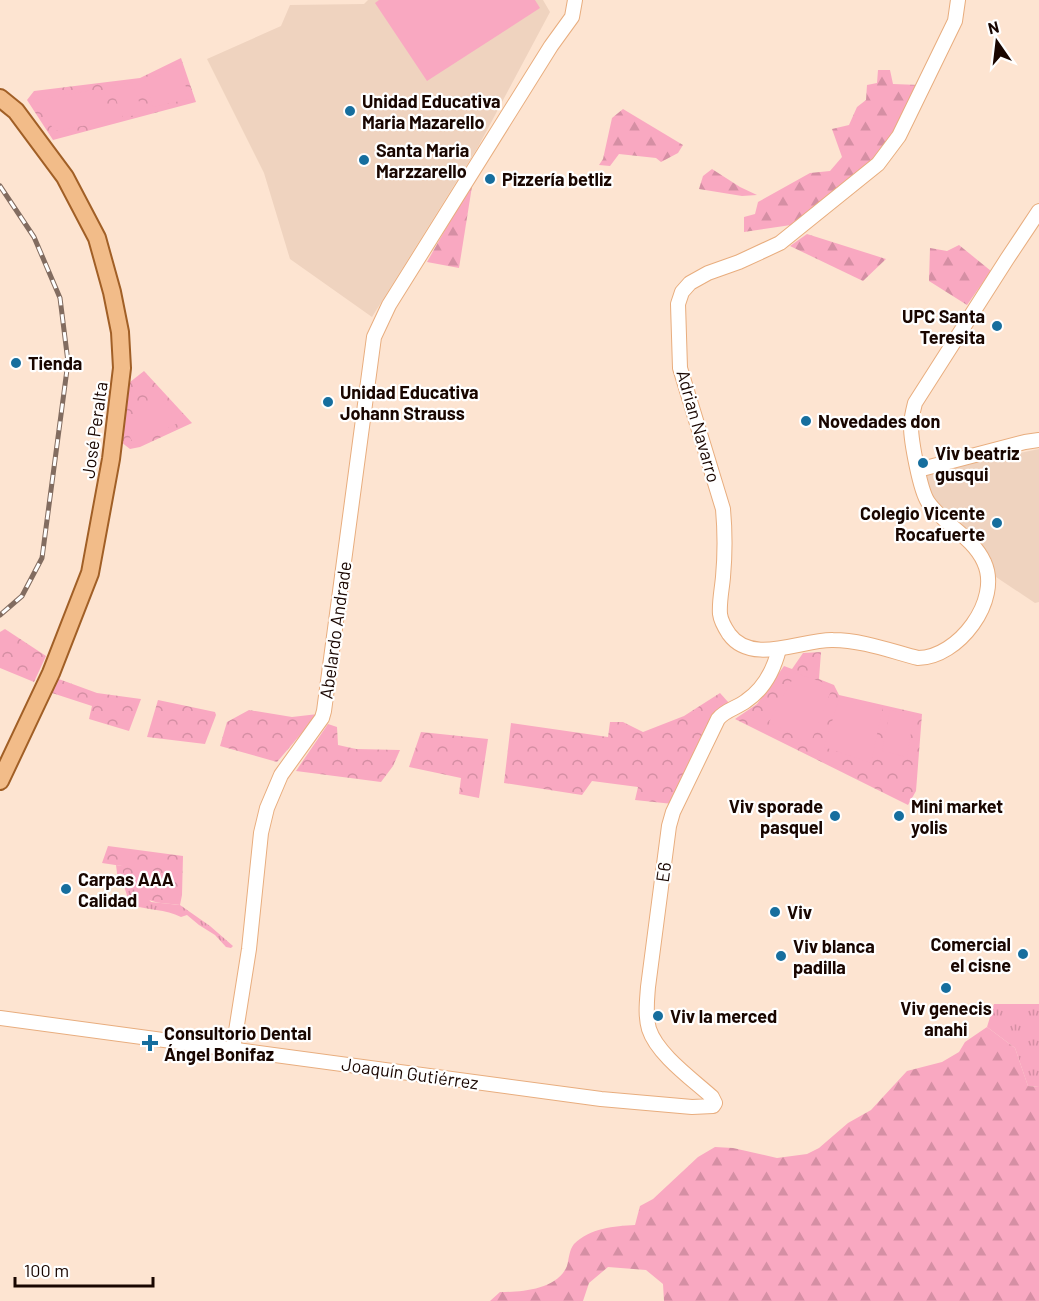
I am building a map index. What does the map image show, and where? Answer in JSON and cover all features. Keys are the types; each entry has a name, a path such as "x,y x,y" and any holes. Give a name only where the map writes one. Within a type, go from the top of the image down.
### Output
{"main road":[{"name":"José Peralta","path":"0,98 16,111 66,177 97,238 120,332 122,368 111,459 90,573 51,673 0,781"}],"street":[{"name":"Abelardo Andrade","path":"233,1050 249,952 261,833 267,808 279,778 322,718 324,711 374,337 389,305 550,46 572,17 575,0"},
{"name":"Adrian Navarro","path":"918,470 922,489 928,502 984,561 989,583 981,611 960,640 940,654 918,658 851,641 832,639 779,649 754,650 734,640 723,626 720,614 723,509 680,368 678,304 682,292 690,283 708,273 780,243 878,164 899,136 955,21 958,0"},
{"path":"1039,211 915,404 911,427 918,470 1039,440"},
{"name":"E6","path":"713,1106 715,1103 712,1097 678,1067 657,1044 646,1014 669,826 673,812 718,719 747,701 762,686 775,665 779,649"},
{"name":"Joaquín Gutiérrez","path":"0,1018 601,1100 692,1107 713,1106"}],"shaded area":[{"name":"Santa Maria Marzzarello","path":"368,0 543,0 550,12 478,147 372,317 290,259 264,173 207,59 281,26 290,5 364,4"},
{"name":"Colegio Vicente Rocafuerte","path":"1039,449 1039,602 1035,603 993,575 931,500 926,475 932,471"}],"green space":[{"path":"379,0 535,0 540,8 427,81 375,3"},
{"path":"181,58 196,102 53,140 27,100 34,91 140,78"},
{"path":"180,64 189,99 153,107 146,82"},
{"path":"878,70 890,70 893,84 919,85 896,135 876,161 791,225 744,232 744,217 755,214 758,202 810,173 830,171 842,157 832,129 849,125 857,107 866,100 867,85 877,83"},
{"path":"132,82 143,113 123,118 111,86"},
{"path":"98,89 110,121 54,131 38,100"},
{"path":"623,109 683,145 678,153 661,162 656,158 619,154 610,166 599,165 603,159 612,118"},
{"path":"712,169 757,195 742,196 699,189 703,176"},
{"path":"473,180 459,268 427,262"},
{"path":"807,234 886,259 863,281 790,246"},
{"path":"959,245 991,271 967,305 929,281 930,248 947,251"},
{"path":"144,371 192,423 140,447 130,449 121,442 125,386"},
{"path":"161,398 178,423 134,445 126,429"},
{"path":"5,629 46,656 34,682 0,668 0,632"},
{"path":"821,652 819,679 834,685 839,695 922,714 916,791 908,805 735,719 757,704 784,666 792,669 803,653"},
{"path":"796,673 833,686 810,744 769,722"},
{"path":"56,678 97,693 141,699 129,731 89,719 92,706 49,692"},
{"path":"720,693 729,703 673,804 635,800 638,787 592,781 582,795 504,783 511,723 608,737 610,722 623,722 643,732 684,716"},
{"path":"840,696 883,706 871,763 824,747"},
{"path":"158,700 215,712 216,715 205,744 147,737"},
{"path":"249,710 292,717 318,714 277,762 220,746 227,722"},
{"path":"890,710 914,715 907,757 882,751"},
{"path":"328,724 337,727 338,745 356,749 400,750 393,766 381,782 296,771"},
{"path":"421,732 488,739 479,798 459,794 461,778 409,767"},
{"path":"108,846 183,856 180,905 152,901 137,893 137,885 124,879 122,866 102,863"},
{"path":"116,865 122,866 151,902 180,905 233,946 226,947 215,935 187,915 181,917 169,912 130,905 124,886 118,881"},
{"path":"994,1004 1039,1004 1039,1087 1028,1086 1015,1048 987,1027"},
{"path":"987,1027 1015,1048 1028,1086 1039,1087 1039,1301 664,1301 663,1284 646,1270 608,1267 589,1283 583,1301 490,1301 500,1292 538,1288 555,1280 567,1266 572,1246 580,1239 595,1231 635,1225 640,1206 653,1199 698,1157 715,1147 733,1148 777,1158 807,1154 819,1148 848,1123 871,1110 907,1071 942,1062 959,1052 965,1042"}],"railway":[{"path":"0,186 34,237 60,298 68,362 42,558 22,596 0,615"}],"place":[{"name":"Unidad Educativa Maria Mazarello","path":"350,111"},
{"name":"Santa Maria Marzzarello","path":"364,160"},
{"name":"Pizzería betliz","path":"490,179"},
{"name":"UPC Santa Teresita","path":"997,326"},
{"name":"Tienda","path":"16,363"},
{"name":"Unidad Educativa Johann Strauss","path":"328,402"},
{"name":"Novedades don","path":"806,421"},
{"name":"Viv beatriz gusqui","path":"923,463"},
{"name":"Colegio Vicente Rocafuerte","path":"997,523"},
{"name":"Viv sporade pasquel","path":"835,816"},
{"name":"Mini market yolis","path":"899,816"},
{"name":"Carpas AAA Calidad","path":"66,889"},
{"name":"Viv","path":"775,912"},
{"name":"Comercial el cisne","path":"1023,954"},
{"name":"Viv blanca padilla","path":"781,956"},
{"name":"Viv genecis anahi","path":"946,988"},
{"name":"Viv la merced","path":"658,1016"},
{"name":"Consultorio Dental Ángel Bonifaz","path":"150,1043"}]}
